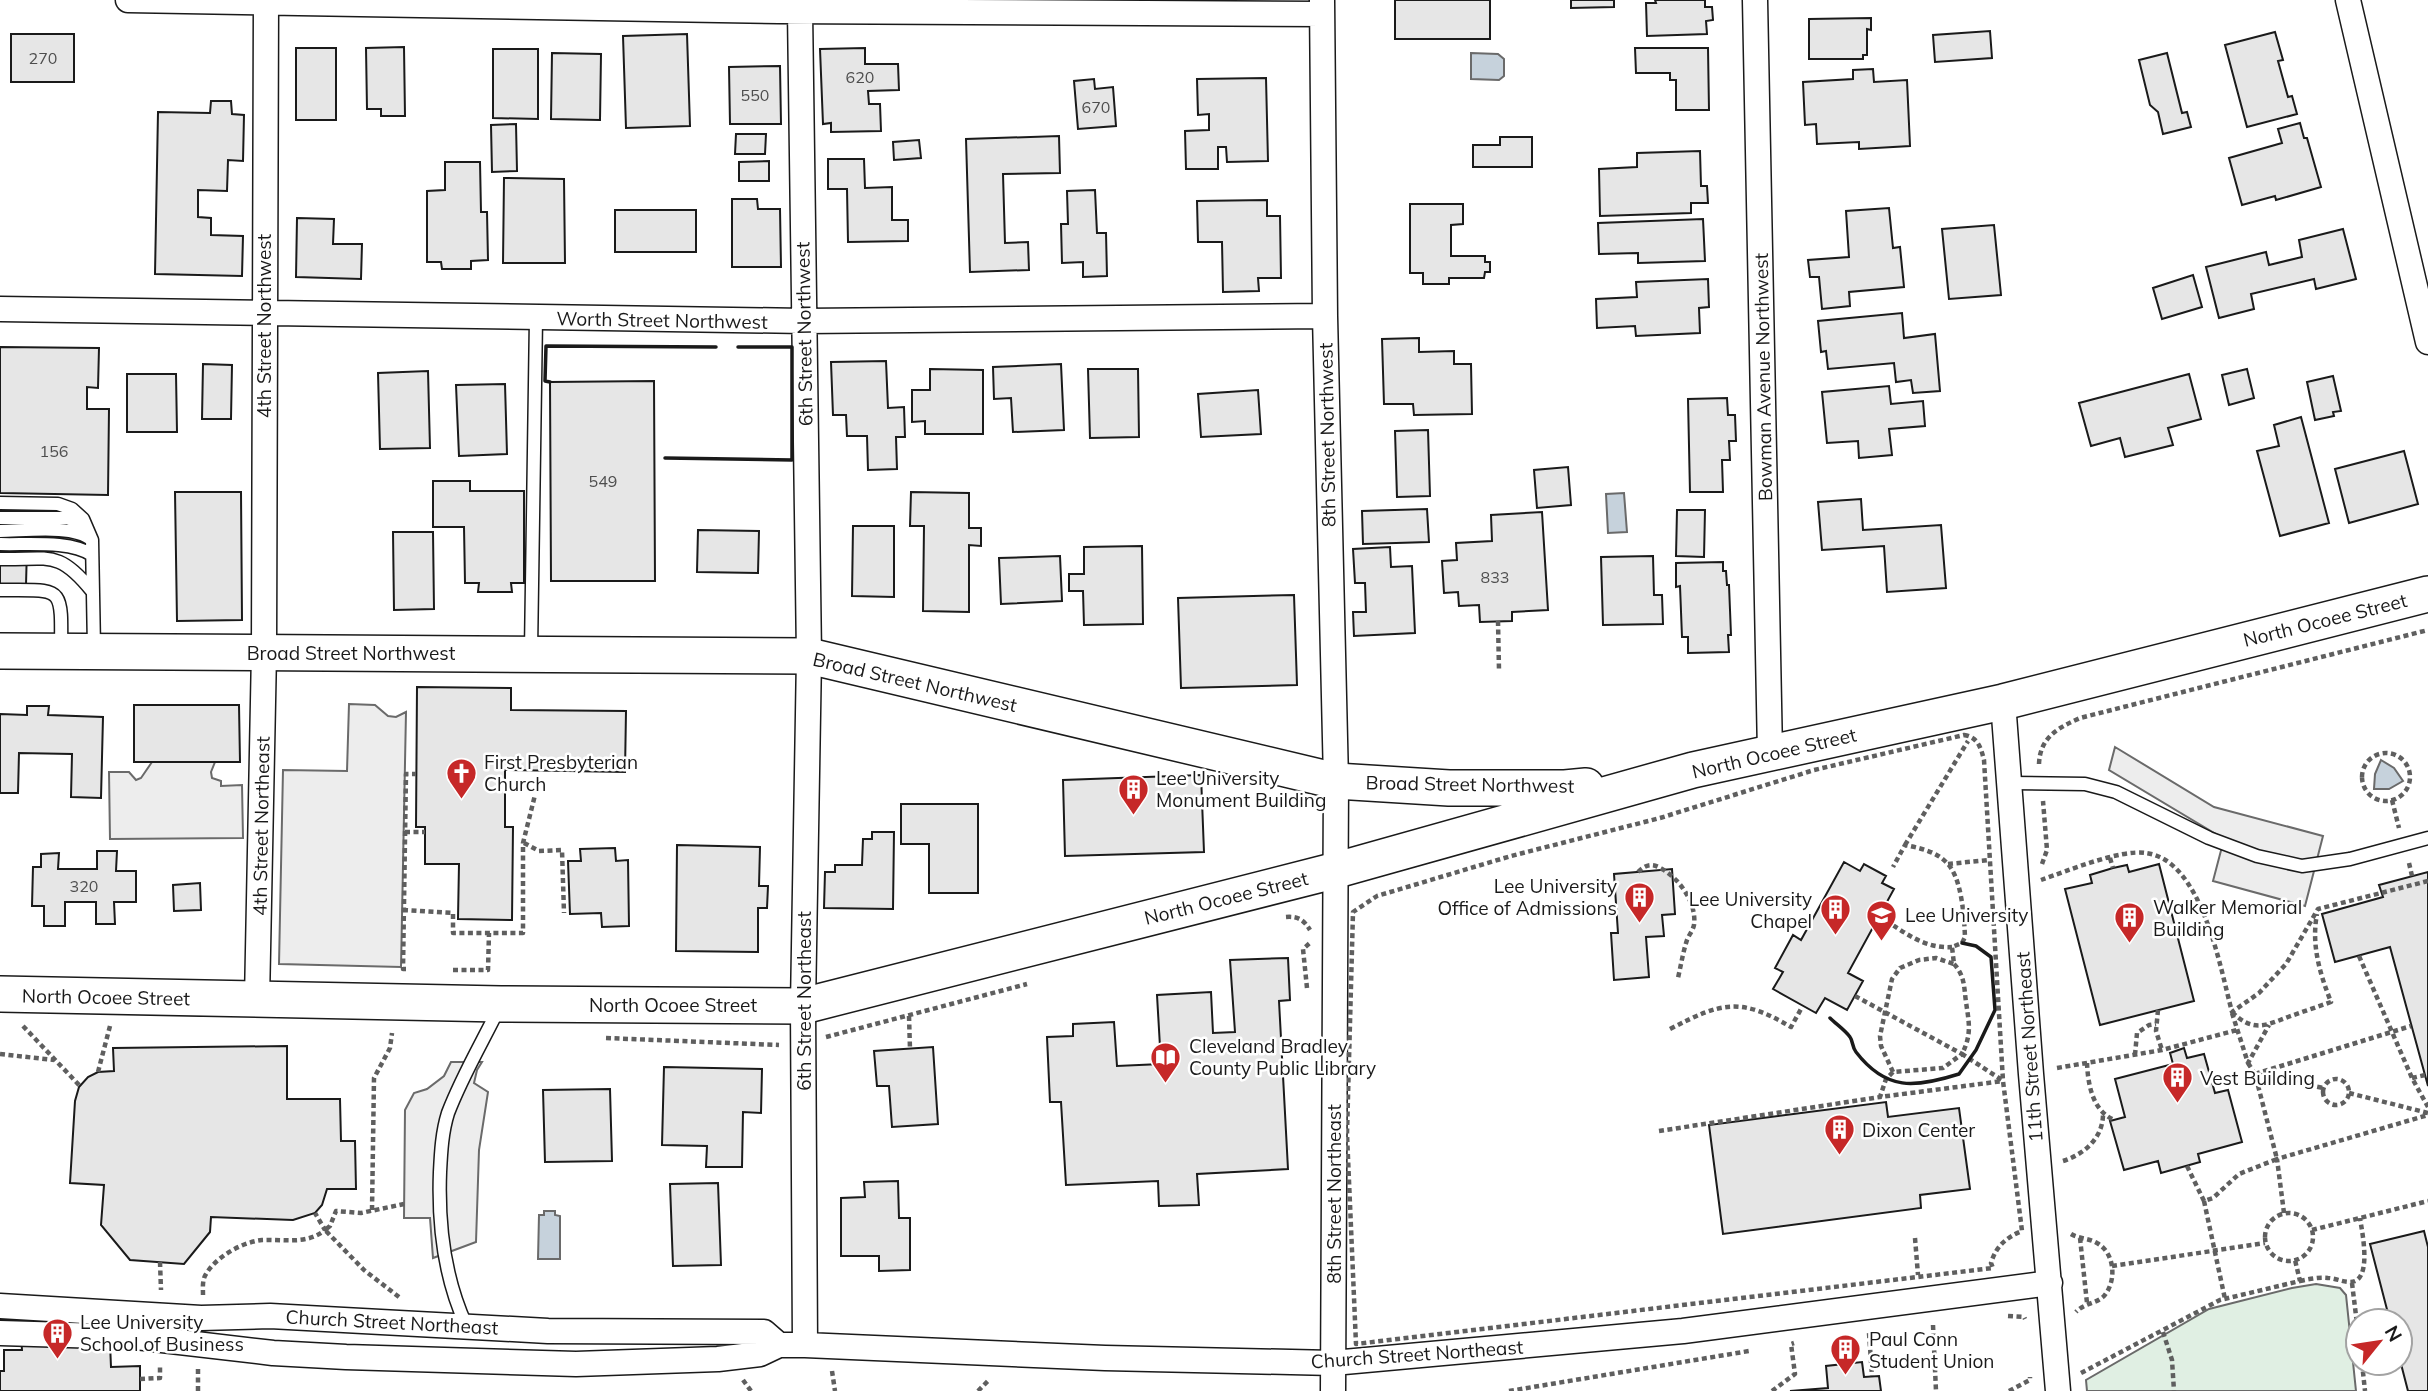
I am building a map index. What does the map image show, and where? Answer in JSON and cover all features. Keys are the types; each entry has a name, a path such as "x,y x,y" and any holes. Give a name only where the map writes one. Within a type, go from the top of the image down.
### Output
{"main road":[{"name":"North Ocoee Street","path":"0,995 501,1004 803,1006 1337,870 1693,770 2003,702 2428,594"},
{"name":"Broad Street Northwest","path":"0,651 809,656 1336,781 1449,788 1565,788 1621,783 1693,770"}],"street":[{"path":"128,0 786,7 1322,7"},
{"name":"Bowman Avenue Northwest","path":"1755,0 1770,753"},
{"path":"2348,0 2428,341"},
{"name":"4th Street Northwest","path":"264,652 266,1"},
{"name":"6th Street Northwest","path":"786,7 804,321 809,656"},
{"name":"8th Street Northwest","path":"1322,7 1325,316 1337,870"},
{"name":"Worth Street Northwest","path":"0,309 804,321 1325,316"},
{"name":"4th Street Northeast","path":"257,1000 264,652"},
{"name":"6th Street Northeast","path":"805,1345 803,1006 809,656"},
{"name":"11th Street Northeast","path":"2003,702 2039,1178 2050,1283 2070,1387"},
{"name":"8th Street Northeast","path":"1333,1391 1337,870"},
{"name":"Church Street Northeast","path":"0,1332 136,1337 272,1353 576,1364 718,1359 760,1354 779,1345 1105,1358 1333,1363 1683,1331 2050,1283"},
{"name":"Church Street Northeast","path":"0,1306 201,1318 270,1316 548,1331 764,1332 779,1345"}],"lane":[{"path":"531,654 536,318"},
{"path":"0,503 66,506 78,513 91,536 92,591 77,652"},
{"path":"0,518 68,518 79,521 91,536"},
{"path":"0,531 74,532 91,536"},
{"path":"0,544 65,545 80,548 92,555"},
{"path":"0,559 57,560 76,571 92,591"},
{"path":"0,590 47,590 57,597 77,652"},
{"path":"2008,783 2085,784 2116,792 2209,838 2256,856 2302,866 2350,859 2428,838"},
{"path":"466,1325 456,1304 440,1228 442,1142 448,1114 501,1004"}],"path":[{"path":"1497,621 1499,670"},
{"path":"2041,891 2042,864 2047,850 2039,756 2046,739 2059,727 2080,718 2428,630"},
{"path":"1894,867 1970,737"},
{"path":"2004,1266 1356,1344 1347,1134 1353,912 1377,896 1511,856 1660,818 1814,770 1947,738 1970,737 1980,745 1984,760 2003,1081 2024,1244"},
{"path":"2387,753 2401,758 2409,771 2408,787 2404,793 2392,800 2382,801 2375,798 2364,786 2362,779 2366,763 2379,754 2387,753"},
{"path":"415,969 402,969 406,774 416,774"},
{"path":"403,910 453,913 453,933 523,933 523,843 535,795"},
{"path":"2392,800 2404,844"},
{"path":"405,832 425,832"},
{"path":"523,843 539,851 562,850 564,913"},
{"path":"1879,916 1921,943 1937,947 1952,947 1962,943 1965,937 1961,897 1948,864 1930,851 1905,845"},
{"path":"2040,880 2110,858 2144,852 2167,860 2186,881 2197,898 2215,947 2237,1030 2248,1063 2255,1074 2277,1159 2284,1213"},
{"path":"2110,858 2113,868"},
{"path":"1948,864 1990,860"},
{"path":"1639,872 1643,866 1650,864 1660,867 1675,877 1691,906 1694,924 1682,956 1678,978"},
{"path":"2232,1012 2259,993 2286,964 2318,909 2428,881"},
{"path":"2232,1012 2243,1022 2269,1026 2331,1002 2315,949 2314,932 2318,909"},
{"path":"452,970 488,970 489,933"},
{"path":"1880,1097 1886,1079 1892,1072 1943,1068 1962,1054 1968,1039 1970,1016 1963,979 1954,964 1952,947"},
{"path":"2358,956 2412,1078 2428,1107"},
{"path":"1892,1072 1881,1046 1880,1036 1892,979 1900,968 1927,958 1954,964"},
{"path":"1855,996 1962,1054 2003,1081"},
{"path":"1670,1028 1727,1006 1742,1005 1768,1014 1791,1027 1801,1009"},
{"path":"2158,1010 2156,1024 2162,1050"},
{"path":"909,1016 910,1049"},
{"path":"2135,1055 2137,1033 2156,1024"},
{"path":"22,1025 80,1086"},
{"path":"98,1072 110,1025"},
{"path":"2248,1063 2269,1026"},
{"path":"2255,1074 2411,1026"},
{"path":"2057,1068 2162,1050 2237,1030"},
{"path":"372,1210 374,1078 390,1048 392,1033"},
{"path":"0,1054 54,1060"},
{"path":"2056,1055 2057,1082"},
{"path":"2087,1063 2092,1094 2103,1112 2114,1120"},
{"path":"2255,1074 2322,1088"},
{"path":"2412,1078 2425,1075"},
{"path":"2337,1078 2345,1082 2349,1093 2345,1101 2333,1105 2323,1098 2322,1088 2328,1081 2337,1078"},
{"path":"1660,1130 2003,1081"},
{"path":"2349,1093 2428,1114"},
{"path":"2061,1148 2062,1162 2085,1152 2100,1130 2104,1121 2103,1112"},
{"path":"2204,1201 2213,1198 2239,1174 2277,1159 2428,1114"},
{"path":"2187,1166 2204,1201 2225,1299"},
{"path":"2312,1230 2428,1201"},
{"path":"202,1300 204,1276 217,1261 237,1248 259,1240 308,1239 330,1226 336,1211 361,1213 404,1204"},
{"path":"315,1213 326,1230 363,1270 398,1296 406,1306"},
{"path":"2284,1213 2302,1216 2312,1230 2311,1247 2306,1254 2295,1260 2275,1257 2265,1242 2265,1230 2269,1222 2284,1213"},
{"path":"2352,1283 2364,1268 2365,1253 2360,1218"},
{"path":"2066,1227 2069,1233 2097,1243 2105,1251 2112,1266 2108,1290 2098,1300 2077,1312 2075,1320"},
{"path":"1993,1268 1991,1263 1996,1250 2011,1236 2022,1231"},
{"path":"1915,1238 1918,1276"},
{"path":"2080,1238 2087,1304"},
{"path":"2112,1266 2265,1242"},
{"path":"2295,1260 2300,1281"},
{"path":"160,1262 161,1298"},
{"path":"2070,1387 2080,1373 2163,1332 2203,1307 2300,1281 2327,1278 2352,1283"},
{"path":"2352,1283 2355,1307"},
{"path":"2000,1316 2024,1317 2026,1330"},
{"path":"1936,1391 1931,1325 1945,1323"},
{"path":"1872,1376 1868,1334 1880,1332"},
{"path":"2163,1332 2172,1360 2174,1391"},
{"path":"1772,1391 1795,1374 1791,1344 1804,1342"},
{"path":"1509,1391 1751,1350"},
{"path":"140,1379 160,1378 160,1356"},
{"path":"198,1360 198,1391"},
{"path":"2080,1366 2080,1373"},
{"path":"2009,1391 2030,1380 2029,1367"},
{"path":"978,1391 997,1372"}],"green space":[{"path":"2316,1284 2340,1288 2346,1295 2344,1377 2355,1377 2356,1391 2087,1391 2086,1380 2209,1309"}],"shaded area":[{"path":"1471,53 1498,54 1504,59 1504,76 1499,80 1471,79"},
{"path":"1624,493 1627,532 1608,533 1606,494"},
{"path":"349,704 375,705 388,716 396,717 406,712 401,967 279,964 283,770 347,771"},
{"path":"2115,747 2214,807 2323,836 2305,906 2213,881 2224,839 2109,770"},
{"path":"2381,760 2394,768 2403,781 2389,789 2374,789 2375,774"},
{"path":"152,762 215,762 212,778 221,781 221,786 242,785 243,838 110,839 109,772 129,772 136,780 141,778"},
{"path":"451,1062 482,1062 474,1083 488,1092 479,1150 476,1242 433,1258 430,1218 404,1218 405,1110 414,1093 427,1089 444,1076"},
{"path":"544,1211 555,1211 555,1215 560,1216 560,1259 538,1259 539,1215 544,1215"}],"building":[{"path":"1395,0 1490,0 1490,39 1395,39"},
{"path":"1571,0 1614,0 1614,7 1571,8"},
{"path":"1655,0 1705,0 1705,7 1712,7 1713,20 1706,21 1707,34 1647,36 1646,3 1656,3"},
{"path":"1871,18 1871,30 1867,29 1867,55 1863,55 1863,59 1809,59 1809,19"},
{"path":"1990,31 1992,58 1935,62 1933,35"},
{"path":"2275,32 2283,60 2278,61 2288,97 2292,96 2297,114 2247,127 2225,45"},
{"path":"11,34 74,34 74,82 11,82"},
{"path":"687,34 690,126 626,128 623,36"},
{"path":"404,47 405,116 381,116 381,109 367,109 366,48"},
{"path":"296,48 336,48 336,120 296,120"},
{"path":"865,48 865,64 898,64 899,90 868,91 869,104 880,104 881,131 831,132 831,123 823,124 820,49"},
{"path":"1635,48 1708,48 1709,110 1676,110 1676,80 1670,80 1670,73 1636,73"},
{"path":"493,49 538,49 538,119 493,118"},
{"path":"552,53 601,54 600,120 551,119"},
{"path":"2167,53 2182,113 2187,112 2191,127 2163,134 2158,112 2150,105 2139,60"},
{"path":"780,66 781,124 730,124 729,67"},
{"path":"1873,69 1874,82 1907,80 1910,146 1859,149 1859,142 1817,144 1816,124 1805,125 1803,82 1853,79 1853,70"},
{"path":"1266,78 1268,161 1227,162 1226,147 1218,147 1218,169 1186,169 1185,131 1209,130 1209,114 1198,115 1197,79"},
{"path":"1094,79 1095,89 1113,87 1116,126 1078,129 1074,81"},
{"path":"211,101 231,101 232,114 244,115 243,161 228,160 227,191 198,190 198,217 211,218 211,235 243,236 242,276 155,274 158,112 210,113"},
{"path":"2300,123 2321,187 2276,200 2275,196 2242,205 2229,158 2282,143 2278,129"},
{"path":"516,124 517,171 492,172 491,125"},
{"path":"736,134 766,134 765,154 735,154"},
{"path":"1059,136 1060,173 1003,174 1005,243 1028,242 1029,270 970,272 966,139"},
{"path":"1500,137 1532,137 1532,167 1473,167 1473,145 1500,145"},
{"path":"919,140 921,158 894,160 893,142"},
{"path":"1700,151 1701,186 1707,186 1708,203 1691,203 1691,213 1600,216 1599,169 1637,167 1637,153"},
{"path":"828,159 864,159 865,188 892,187 892,220 908,220 908,241 848,242 847,189 828,189"},
{"path":"769,161 769,181 739,181 739,162"},
{"path":"445,162 480,162 481,212 487,212 488,260 471,261 471,269 442,269 441,262 427,262 427,191 445,190"},
{"path":"504,178 564,179 565,263 503,263"},
{"path":"1095,190 1097,233 1106,233 1107,276 1083,277 1083,262 1062,263 1061,224 1068,224 1067,191"},
{"path":"732,199 757,199 758,209 780,209 781,267 732,267"},
{"path":"1267,200 1267,216 1280,216 1281,278 1258,278 1259,291 1223,292 1222,242 1198,242 1197,201"},
{"path":"1410,204 1463,204 1463,224 1451,225 1451,256 1485,256 1485,262 1490,262 1490,272 1485,272 1484,278 1449,278 1449,284 1423,284 1423,273 1410,273"},
{"path":"1889,208 1893,248 1900,247 1904,287 1849,292 1850,306 1822,309 1819,277 1810,277 1808,260 1849,257 1846,211"},
{"path":"615,210 696,210 696,252 615,252"},
{"path":"297,218 334,219 333,244 362,244 361,279 296,277"},
{"path":"1703,219 1705,261 1638,263 1638,253 1599,254 1598,223"},
{"path":"1994,225 2001,295 1949,299 1942,229"},
{"path":"2343,229 2356,279 2316,289 2314,279 2251,294 2254,309 2219,318 2206,267 2266,252 2269,265 2302,257 2299,240"},
{"path":"2193,275 2202,307 2162,319 2153,288"},
{"path":"1708,279 1709,307 1699,308 1700,333 1636,336 1635,326 1597,328 1596,299 1637,297 1636,282"},
{"path":"1902,313 1904,338 1935,334 1940,391 1913,393 1911,380 1896,382 1894,363 1828,369 1826,351 1821,352 1818,321"},
{"path":"1419,338 1419,352 1454,351 1454,364 1471,364 1472,414 1414,415 1413,404 1384,404 1382,339"},
{"path":"0,347 99,348 98,388 87,387 87,409 109,409 108,495 0,493"},
{"path":"886,361 888,408 904,407 905,437 896,437 897,469 868,470 867,436 847,436 846,415 833,415 831,362"},
{"path":"203,364 232,365 231,419 202,419"},
{"path":"1061,364 1064,430 1013,432 1011,398 994,399 993,367"},
{"path":"930,369 983,370 983,434 925,434 925,421 912,422 912,390 930,390"},
{"path":"1088,369 1138,369 1139,437 1090,438"},
{"path":"2247,369 2254,398 2229,405 2222,375"},
{"path":"428,371 430,448 380,449 378,373"},
{"path":"127,374 176,374 177,432 127,432"},
{"path":"2189,374 2201,419 2168,428 2173,445 2125,457 2120,438 2091,446 2079,403"},
{"path":"2333,376 2341,411 2333,412 2334,416 2315,420 2307,382"},
{"path":"654,381 655,581 551,581 550,382"},
{"path":"505,384 507,454 459,456 456,385"},
{"path":"1889,386 1891,404 1923,401 1925,426 1889,429 1892,455 1859,458 1858,441 1827,443 1822,392"},
{"path":"1258,390 1261,434 1201,437 1198,394"},
{"path":"1727,398 1728,415 1735,415 1736,441 1729,441 1730,460 1722,460 1723,492 1690,492 1688,399"},
{"path":"2301,417 2329,523 2280,536 2257,451 2279,446 2274,425"},
{"path":"1428,430 1430,496 1397,497 1395,431"},
{"path":"2404,451 2418,504 2349,523 2335,469"},
{"path":"1568,467 1571,505 1537,508 1534,470"},
{"path":"433,481 470,481 470,491 524,491 524,583 511,583 512,592 478,592 479,583 465,583 464,527 433,527"},
{"path":"175,492 241,492 242,620 177,621"},
{"path":"911,492 969,493 969,528 981,528 981,546 969,545 969,612 923,611 924,526 910,526"},
{"path":"1861,499 1863,530 1941,525 1946,588 1887,592 1884,546 1822,550 1818,502"},
{"path":"0,508 28,509 26,585 0,585"},
{"path":"1427,509 1429,542 1363,544 1362,511"},
{"path":"1677,510 1705,510 1704,557 1676,556"},
{"path":"1542,512 1548,610 1512,612 1512,621 1480,622 1479,605 1459,606 1458,592 1444,593 1442,561 1457,560 1456,543 1492,541 1491,515"},
{"path":"853,526 894,526 894,597 852,596"},
{"path":"698,530 759,531 758,573 697,572"},
{"path":"393,532 433,532 434,609 394,610"},
{"path":"1142,546 1143,624 1084,625 1083,591 1069,591 1069,574 1084,574 1084,547"},
{"path":"1390,547 1391,567 1412,566 1415,633 1354,636 1353,612 1366,612 1365,583 1355,583 1353,549"},
{"path":"1060,556 1062,601 1001,604 999,558"},
{"path":"1653,556 1654,595 1662,595 1663,624 1603,625 1601,557"},
{"path":"1723,562 1723,571 1726,571 1729,585 1729,652 1688,653 1688,637 1682,637 1680,586 1676,587 1676,563"},
{"path":"1294,595 1297,685 1181,688 1178,598"},
{"name":"First Presbyterian Church","path":"417,687 511,688 511,710 626,711 625,772 505,770 505,827 513,827 512,920 458,919 459,864 425,864 425,827 416,827"},
{"path":"134,705 239,705 240,762 134,762"},
{"path":"27,706 49,706 48,715 103,717 101,798 71,797 72,754 19,753 18,793 0,793 0,714 27,715"},
{"name":"Lee University Monument Building","path":"1201,775 1204,852 1065,856 1063,780"},
{"path":"901,804 978,804 978,893 929,893 929,844 901,844"},
{"path":"872,832 894,832 893,909 824,908 825,872 835,872 835,865 862,865 863,839 872,839"},
{"path":"677,845 760,847 759,886 768,886 767,908 758,908 758,952 676,951"},
{"path":"615,848 616,861 628,860 629,926 602,927 601,913 570,914 568,861 581,861 580,849"},
{"path":"97,851 117,851 116,871 136,871 136,902 114,902 115,924 96,924 96,902 65,902 65,926 44,926 44,906 32,906 33,867 41,867 41,854 59,853 58,869 97,869"},
{"name":"Lee University Chapel","path":"1844,862 1860,871 1864,864 1886,876 1882,883 1894,889 1848,973 1863,981 1847,1010 1825,998 1816,1013 1773,989 1783,972 1775,968 1793,935 1801,940"},
{"name":"Walker Memorial Building","path":"2159,864 2194,1001 2100,1025 2065,889 2092,883 2090,875 2113,868 2127,865 2129,872"},
{"name":"Lee University Office of Admissions","path":"1672,869 1675,914 1662,915 1664,936 1646,937 1649,977 1614,980 1611,933 1618,933 1614,874"},
{"path":"2428,872 2428,1086 2390,947 2335,962 2322,914 2383,897 2379,885"},
{"path":"200,883 201,910 174,911 173,885"},
{"name":"Cleveland Bradley County Public Library","path":"1288,958 1290,1000 1279,1001 1288,1169 1197,1174 1199,1205 1159,1206 1158,1181 1066,1185 1061,1102 1050,1102 1047,1037 1073,1036 1073,1024 1114,1022 1117,1066 1161,1064 1157,995 1211,992 1213,1033 1235,1032 1230,960"},
{"path":"287,1046 287,1099 340,1099 341,1141 355,1141 356,1189 327,1189 322,1205 315,1213 293,1220 211,1217 210,1232 184,1264 130,1260 101,1225 104,1185 70,1183 75,1101 79,1087 88,1077 98,1072 114,1071 113,1048"},
{"path":"933,1047 938,1124 892,1127 889,1086 877,1086 874,1051"},
{"name":"Vest Building","path":"2184,1048 2187,1058 2204,1054 2215,1093 2228,1090 2242,1142 2198,1154 2200,1162 2161,1173 2158,1161 2124,1170 2110,1121 2125,1117 2115,1079 2173,1064 2170,1053"},
{"path":"664,1067 762,1069 761,1113 743,1112 742,1167 706,1167 707,1146 662,1145"},
{"path":"610,1089 612,1161 545,1162 543,1090"},
{"name":"Dixon Center","path":"1886,1102 1888,1117 1959,1108 1970,1189 1920,1195 1921,1208 1723,1234 1709,1125"},
{"path":"898,1181 899,1218 910,1218 910,1270 879,1271 879,1256 841,1256 841,1198 865,1197 864,1182"},
{"path":"718,1183 721,1265 673,1266 670,1184"},
{"path":"2424,1231 2428,1247 2428,1391 2408,1391 2404,1377 2414,1377 2414,1307 2386,1307 2370,1244"},
{"name":"Lee University School of Business","path":"21,1336 110,1343 111,1367 140,1366 140,1391 0,1391 4,1350 22,1350"},
{"name":"Paul Conn Student Union","path":"1862,1362 1864,1377 1879,1376 1881,1391 1790,1391 1828,1388 1826,1366"}],"wall":[{"path":"550,382 545,381 546,346 716,347"},
{"path":"665,458 792,460 792,347 738,347"},
{"path":"1830,1018 1848,1034 1855,1050 1867,1065 1890,1080 1902,1083 1929,1082 1959,1074 1976,1050 1995,1010 1991,957 1976,946 1962,943"}],"place":[{"name":"First Presbyterian Church","path":"461,800"},
{"name":"Lee University Monument Building","path":"1133,816"},
{"name":"Lee University Office of Admissions","path":"1640,924"},
{"name":"Lee University Chapel","path":"1835,937"},
{"name":"Lee University","path":"1882,942"},
{"name":"Walker Memorial Building","path":"2130,945"},
{"name":"Cleveland Bradley County Public Library","path":"1166,1084"},
{"name":"Vest Building","path":"2177,1105"},
{"name":"Dixon Center","path":"1839,1157"},
{"name":"Lee University School of Business","path":"57,1360"},
{"name":"Paul Conn Student Union","path":"1846,1377"}]}
